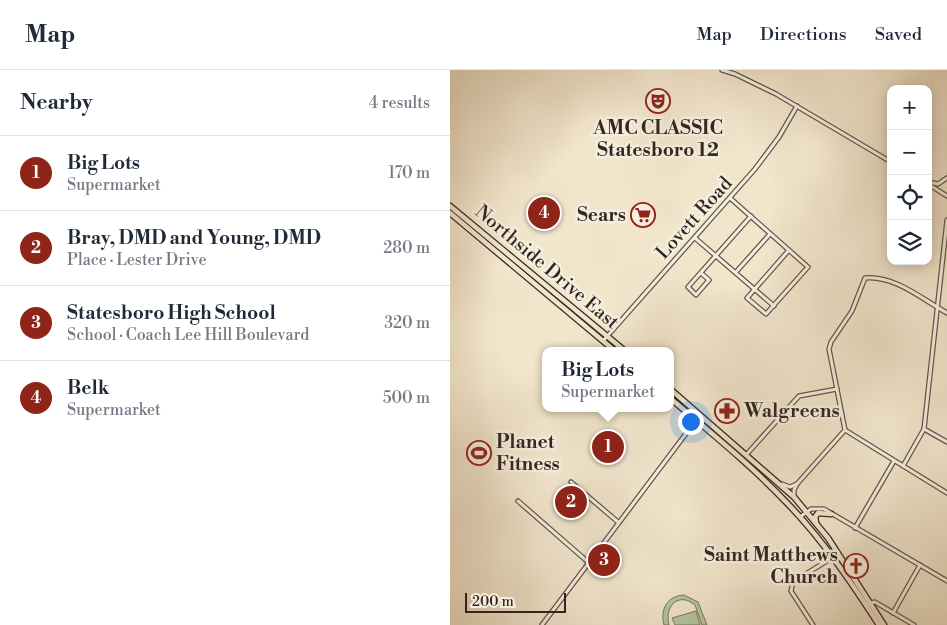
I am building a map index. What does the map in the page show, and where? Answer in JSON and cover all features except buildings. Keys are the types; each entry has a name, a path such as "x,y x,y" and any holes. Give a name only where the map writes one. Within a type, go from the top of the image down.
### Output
{"main road":[{"name":"Northside Drive East","path":"450,206 620,347"},
{"name":"Northside Drive East","path":"450,213 610,347"},
{"path":"674,392 794,497 816,523 867,603 884,625"},
{"path":"674,401 766,482 836,555"},
{"path":"816,523 818,513 831,514"},
{"path":"867,603 878,625"}],"street":[{"path":"722,70 735,74 797,106 887,160"},
{"name":"Lovett Road","path":"603,341 766,156 797,106"},
{"path":"932,183 938,184 947,178"},
{"path":"932,186 947,196"},
{"path":"730,198 770,234 789,250 808,267 766,314 748,298 789,250"},
{"path":"701,273 709,280 696,294 688,287 750,216"},
{"path":"903,466 924,429 947,220"},
{"path":"736,272 770,234"},
{"path":"695,238 774,306"},
{"path":"947,313 899,286 878,277 865,278 852,312 831,342 829,354 845,430 947,493"},
{"path":"746,455 799,396 837,389"},
{"path":"542,625 700,414"},
{"path":"924,429 947,442"},
{"path":"794,497 794,490 797,484 845,430"},
{"path":"855,528 894,461"},
{"path":"571,482 618,522"},
{"path":"780,483 790,487 797,484"},
{"path":"518,501 588,562"},
{"path":"800,517 806,511 818,508 947,581"},
{"path":"813,625 791,591 791,587 793,582 836,555"},
{"path":"893,612 920,565"},
{"path":"867,603 875,602 914,625"}],"green space":[{"path":"684,595 698,602 707,625 702,625 695,605 689,601 678,600 669,612 669,625 664,625 663,614 666,604 673,598"},
{"path":"696,611 700,625 675,625 672,618"}],"place":[{"name":"AMC CLASSIC Statesboro 12","path":"658,101"},
{"name":"Belk","path":"544,213"},
{"name":"Sears","path":"643,215"},
{"name":"Walgreens","path":"727,411"},
{"name":"Big Lots","path":"608,447"},
{"name":"Planet Fitness","path":"479,453"},
{"name":"Bray, DMD and Young, DMD","path":"571,502"},
{"name":"Statesboro High School","path":"604,560"},
{"name":"Saint Matthews Church","path":"856,566"}]}
